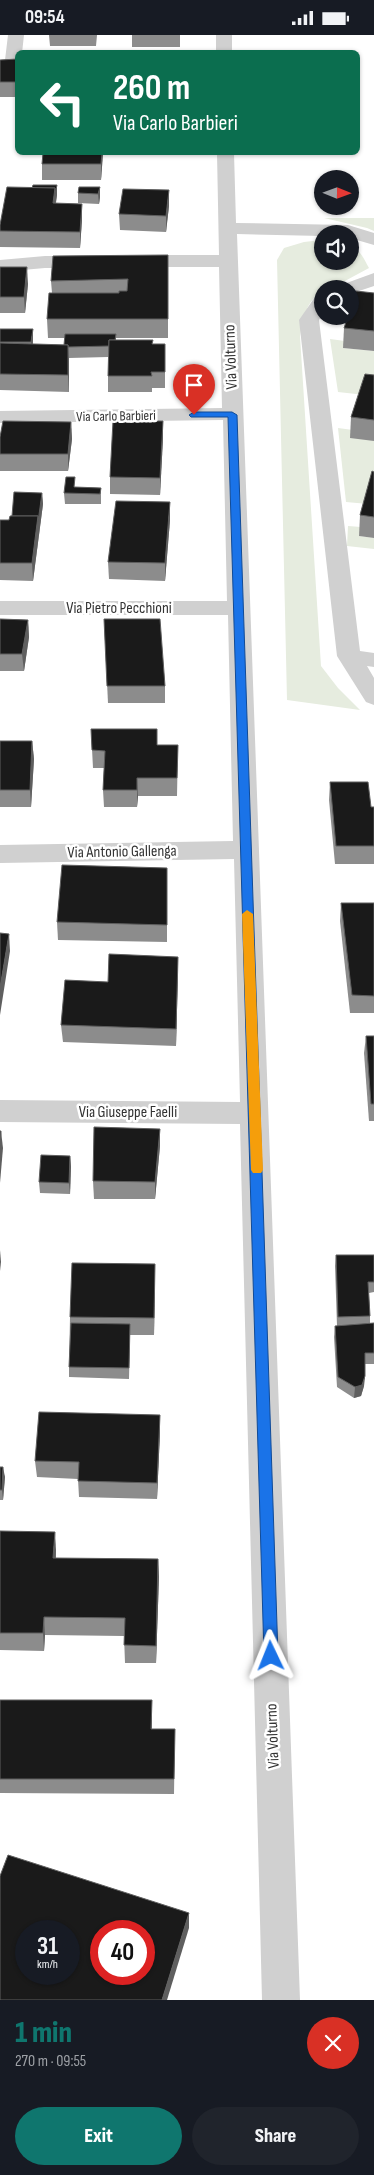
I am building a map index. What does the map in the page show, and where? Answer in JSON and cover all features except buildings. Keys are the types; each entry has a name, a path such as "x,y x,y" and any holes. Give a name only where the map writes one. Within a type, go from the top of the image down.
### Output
{"street":[{"path":"10,61 16,35"},
{"path":"224,35 224,50"},
{"name":"Via Volturno","path":"225,155 281,2000"},
{"path":"227,228 348,231 374,239"},
{"path":"307,229 314,231"},
{"path":"359,244 368,247 374,254"},
{"path":"0,266 50,262 228,261"},
{"path":"359,285 374,279"},
{"path":"314,313 309,320 349,656 374,697"},
{"name":"Via Carlo Barbieri","path":"0,417 232,415"},
{"name":"Via Pietro Pecchioni","path":"0,608 238,608"},
{"path":"349,656 374,660"},
{"name":"Via Antonio Gallenga","path":"0,854 245,850"},
{"name":"Via Giuseppe Faelli","path":"0,1111 255,1113"}],"shaded area":[{"path":"324,218 374,218 374,231"},
{"path":"314,241 314,270 359,270 359,252 369,268 347,280 314,280 314,298 304,317 300,336 321,666 338,688 360,710 287,700 277,260 284,248"},
{"path":"330,339 345,341 343,348 374,351 374,396 338,392"},
{"path":"338,428 353,430 374,441 374,493 368,504 346,502"},
{"path":"348,526 361,527 359,536 374,538 374,549 347,546"}],"slow traffic":[{"path":"247,914 257,1170"}],"route":[{"path":"194,415 232,415 271,1656"}]}
